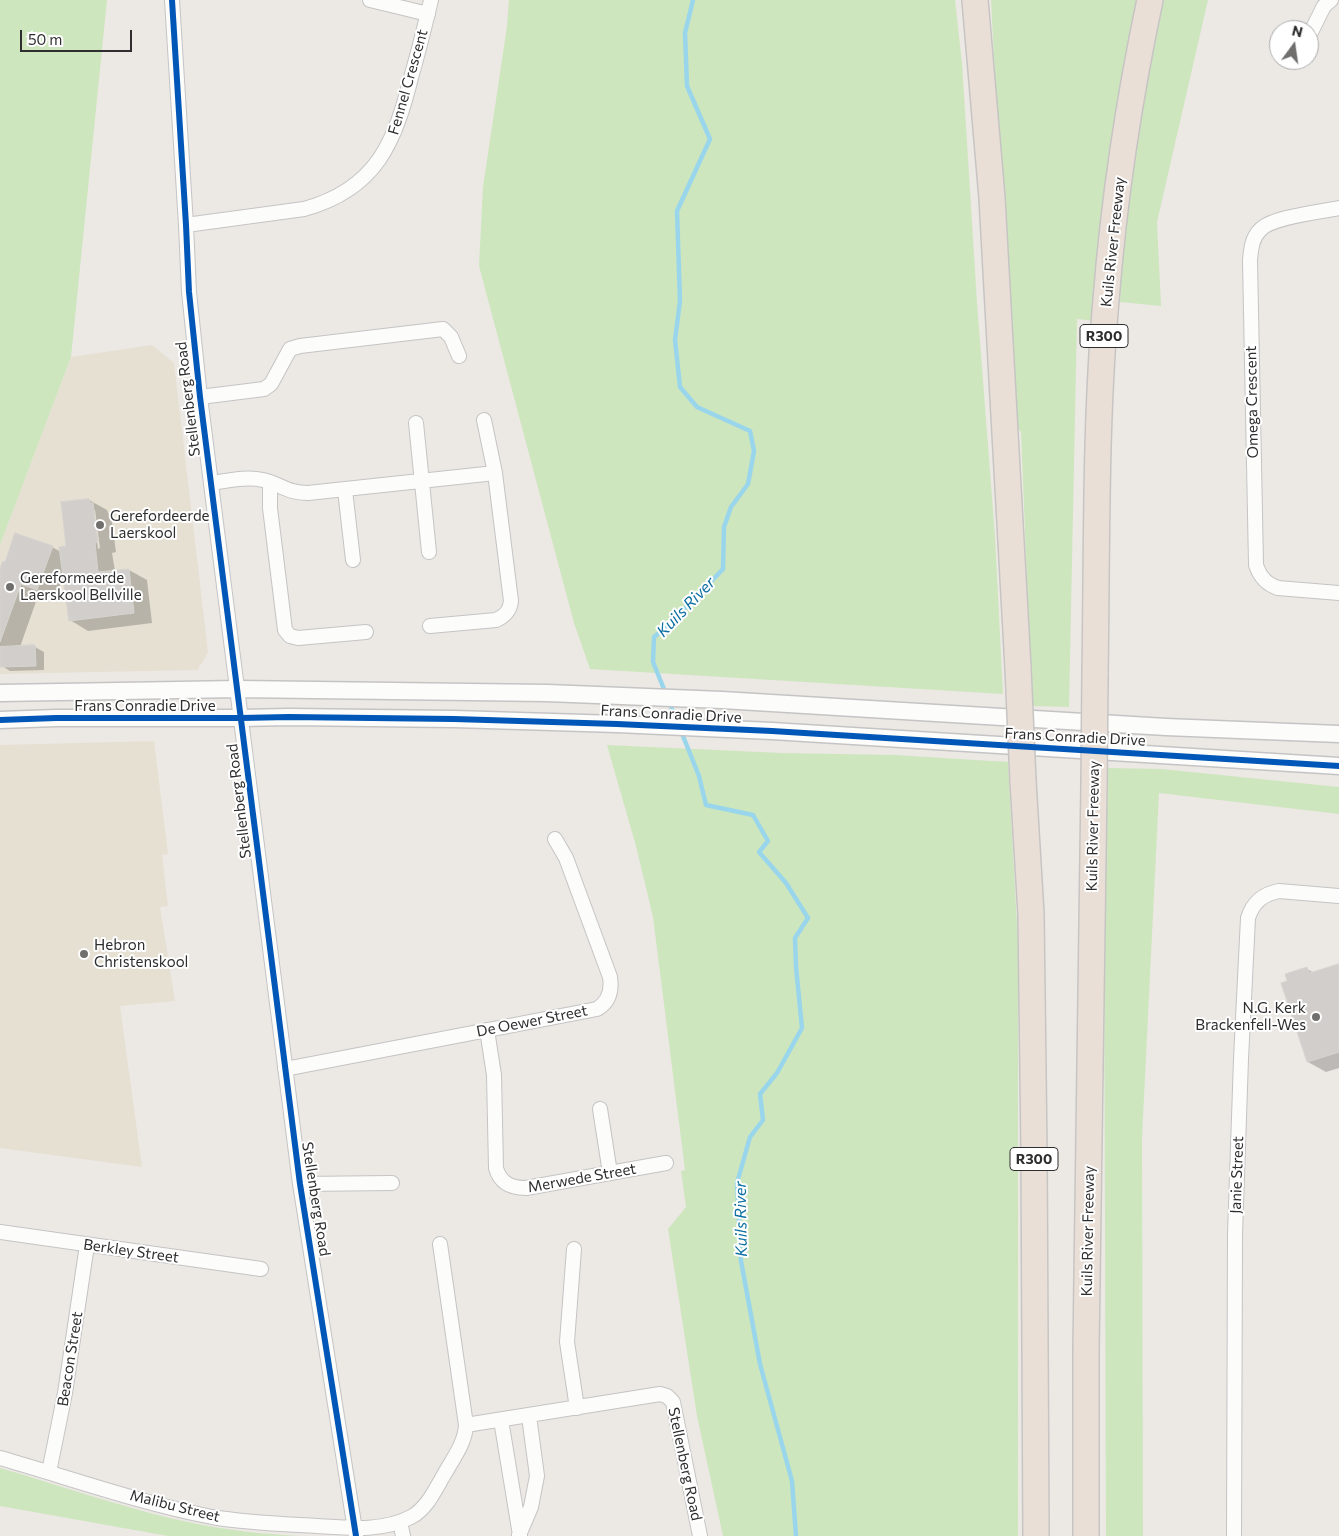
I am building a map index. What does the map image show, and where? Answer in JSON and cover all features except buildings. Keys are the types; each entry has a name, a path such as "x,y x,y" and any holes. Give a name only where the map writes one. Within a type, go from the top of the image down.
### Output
{"highway":[{"name":"R300","path":"975,0 992,198 1031,914 1036,1536"},
{"name":"Kuils River Freeway","path":"1086,1536 1086,1348 1099,424 1106,301 1120,169 1132,91 1150,0"}],"street":[{"name":"Stellenberg Road","path":"172,0 189,292 200,397 300,1184 355,1532"},
{"path":"370,0 428,14"},
{"name":"Fennel Crescent","path":"186,226 304,209 326,202 358,182 383,155 396,131 406,102 431,0"},
{"path":"1316,20 1324,6 1331,0"},
{"name":"Omega Crescent","path":"1339,208 1267,224 1256,236 1252,245 1250,260 1256,565 1262,578 1272,586 1339,593"},
{"path":"200,397 264,389 271,384 290,349 300,346 443,329 451,337 459,356"},
{"path":"430,626 496,620 506,615 509,610 511,601 495,473 484,420"},
{"path":"416,423 429,552"},
{"path":"211,483 259,479 295,493 346,490 495,473"},
{"path":"270,483 270,508 284,630 290,636 302,638 366,632"},
{"path":"346,490 353,560"},
{"name":"Frans Conradie Drive","path":"0,693 238,689 409,690 697,699 1156,727 1339,734"},
{"name":"Frans Conradie Drive","path":"0,720 289,717 638,724 1339,766"},
{"name":"De Oewer Street","path":"285,1069 597,1009 604,1004 609,995 610,977 566,858 555,840"},
{"name":"Janie Street","path":"1234,1536 1235,1234 1248,918 1257,901 1273,892 1339,896"},
{"name":"Merwede Street","path":"487,1030 494,1075 496,1163 497,1173 502,1180 514,1188 526,1188 666,1163"},
{"path":"600,1109 610,1173"},
{"path":"300,1184 392,1183"},
{"name":"Berkley Street","path":"0,1232 261,1269"},
{"name":"Beacon Street","path":"49,1472 65,1393 87,1244"},
{"path":"355,1532 400,1522 412,1517 427,1502 465,1435 466,1425 440,1244"},
{"path":"574,1249 567,1342 577,1408"},
{"name":"Stellenberg Road","path":"466,1425 660,1394 668,1396 672,1400 700,1536"},
{"path":"520,1535 531,1507 536,1476 529,1416"},
{"path":"501,1420 520,1535"},
{"name":"Malibu Street","path":"0,1458 175,1509 214,1517 355,1532"},
{"path":"400,1522 403,1536"}],"shaded area":[{"name":"Gerefordeerde Laerskool","path":"152,345 174,363 208,652 198,670 0,674 0,545 71,357"},
{"name":"Hebron Christenskool","path":"154,741 168,854 162,855 168,906 160,907 175,1001 120,1006 142,1167 0,1148 0,745"}],"green space":[{"path":"0,0 107,0 71,357 0,545"},
{"path":"509,0 955,0 962,63 977,303 995,536 1003,694 590,669 574,623 479,266 483,187 507,26"},
{"path":"991,0 1137,0 1096,321 1077,319 1069,707 1032,706 1021,432 1013,423"},
{"path":"1164,0 1208,0 1157,222 1161,306 1120,302 1126,226 1136,151"},
{"path":"607,745 782,753 895,755 1008,762 1018,943 1018,1536 723,1536 697,1416 668,1229 686,1207 681,1171 685,1170 653,917 636,846"},
{"path":"1108,768 1161,769 1339,787 1339,814 1159,793 1142,1138 1143,1536 1106,1536 1104,927"},
{"path":"0,1468 123,1506 173,1519 236,1530 300,1536 168,1536 0,1506"}],"waterway":[{"name":"Kuils River","path":"666,694 653,662 654,637 672,622 723,569 724,527 731,507 748,484 754,451 750,431 697,407 680,387 675,340 680,301 677,211 710,139 687,86 685,33 693,0"},
{"name":"Kuils River","path":"669,701 677,722"},
{"name":"Kuils River","path":"681,731 699,776 706,805 753,815 768,841 759,852 786,883 808,918 795,938 802,1028 777,1073 760,1094 763,1120 750,1137 737,1183 741,1261 760,1364 792,1481 796,1536"}],"cycle path":[{"path":"172,0 189,292 200,397 300,1184 356,1536"},
{"path":"0,720 289,717 454,719 617,724 772,731 1339,766"}],"place":[{"name":"Gerefordeerde Laerskool","path":"100,525"},
{"name":"Gereformeerde Laerskool Bellville","path":"10,587"},
{"name":"Hebron Christenskool","path":"84,954"},
{"name":"N.G. Kerk Brackenfell-Wes","path":"1316,1017"}]}
